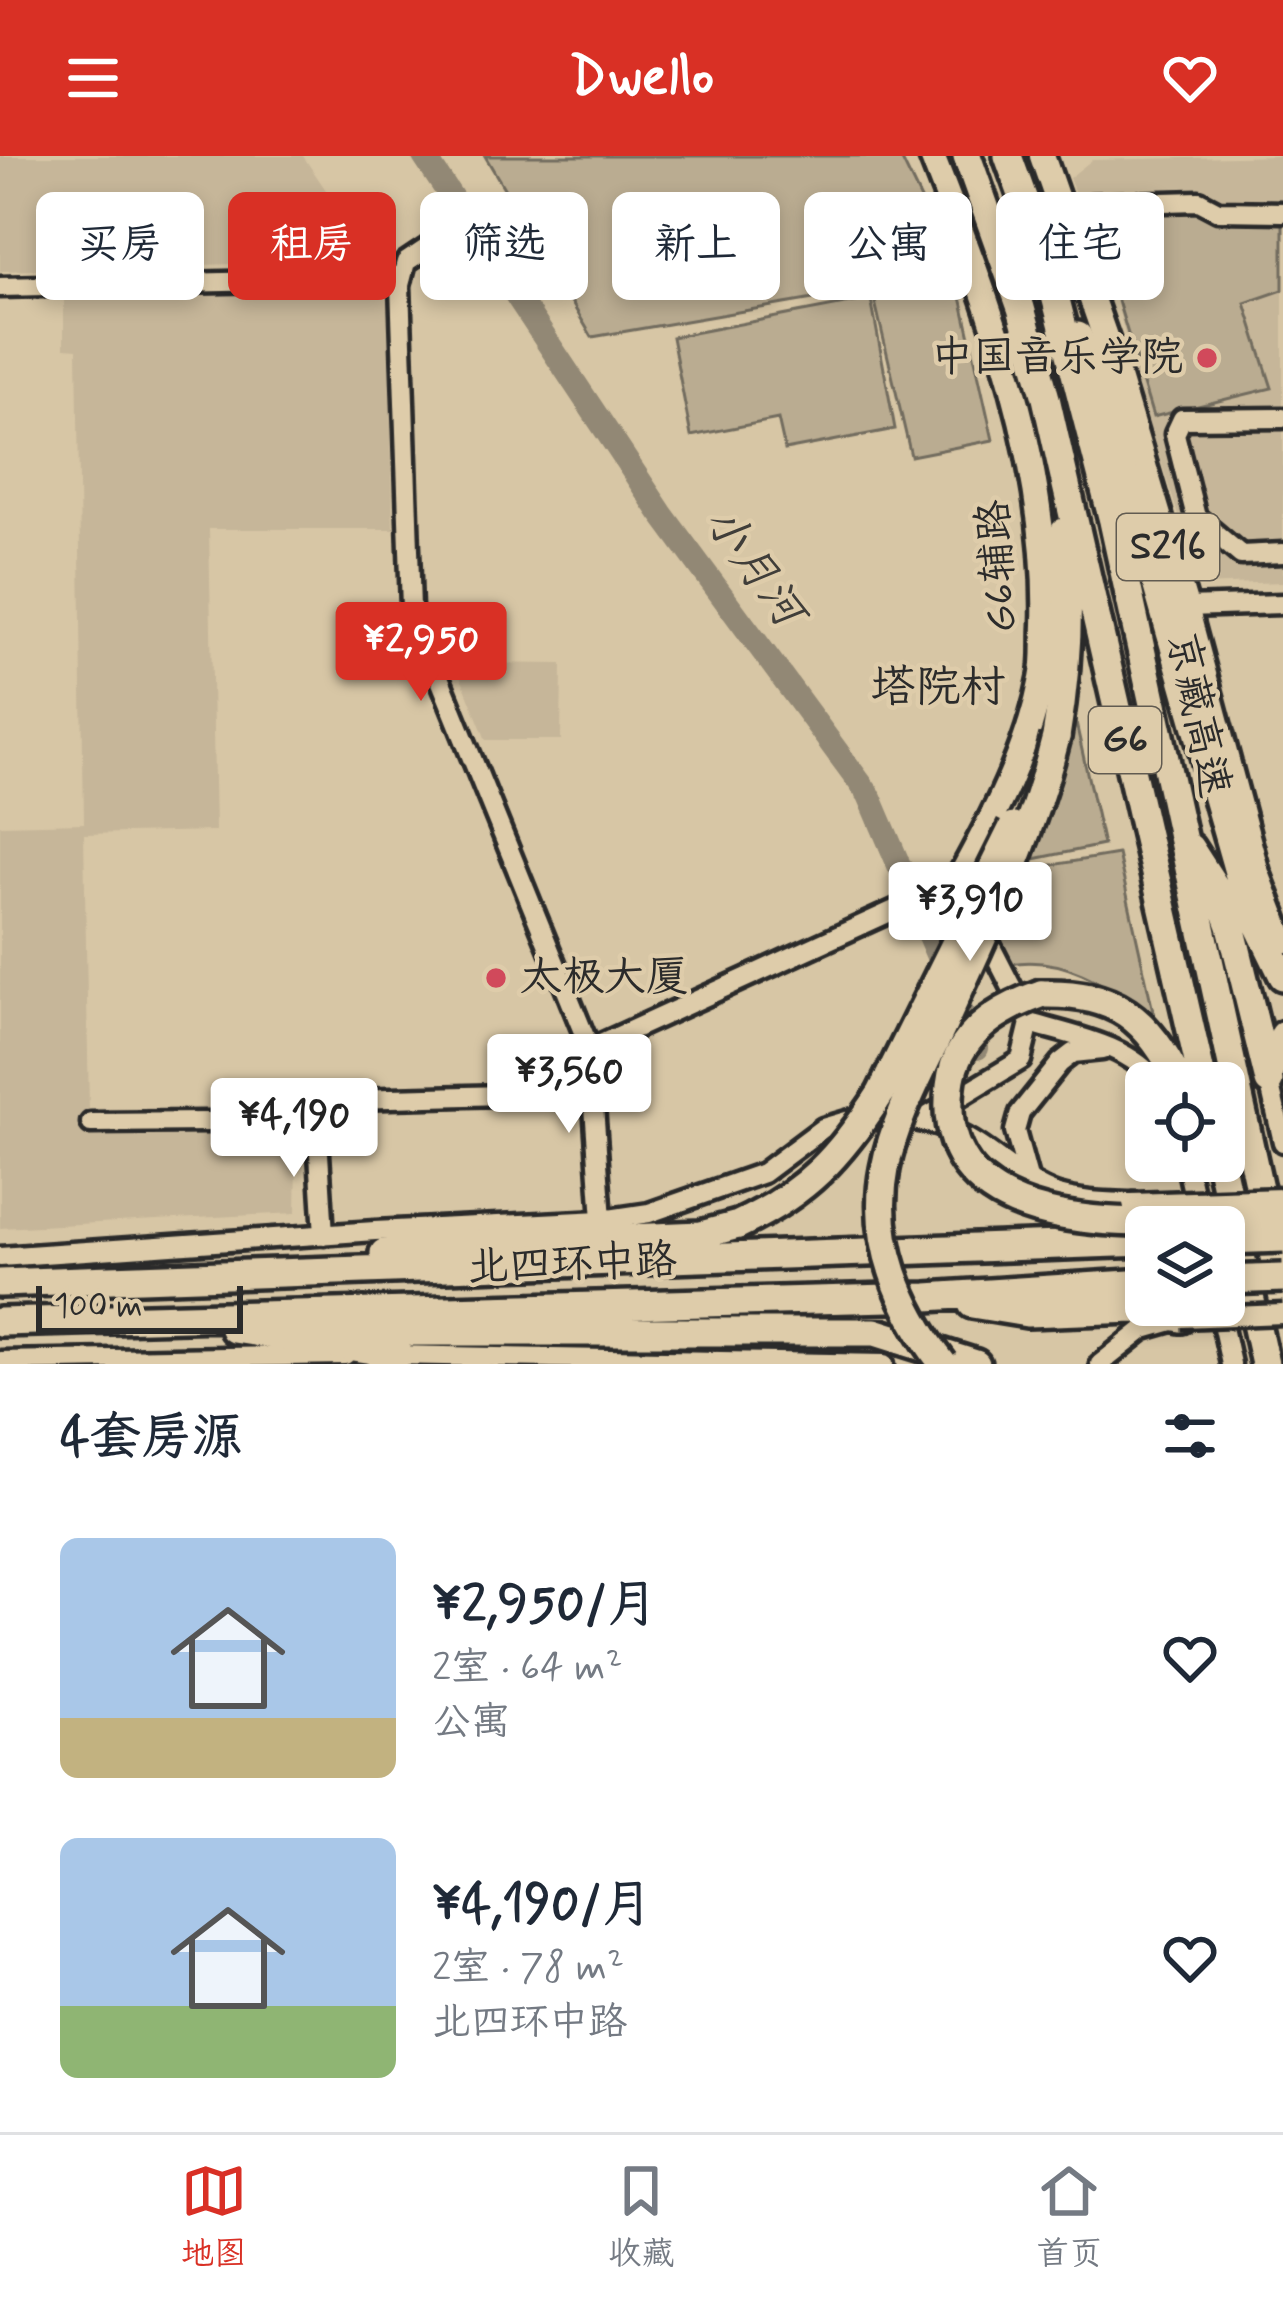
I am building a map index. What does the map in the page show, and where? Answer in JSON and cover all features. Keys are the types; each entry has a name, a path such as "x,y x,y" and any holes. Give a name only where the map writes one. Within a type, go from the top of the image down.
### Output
{"highway":[{"path":"950,156 1021,308"},
{"name":"京藏高速","path":"967,156 1021,308 1046,398 1198,1062"},
{"name":"京藏高速","path":"1013,163 1023,192"},
{"name":"京藏高速","path":"1056,300 1113,521 1283,1298"},
{"path":"1063,300 1093,370 1246,900 1283,976"},
{"path":"943,1364 922,1337 890,1269 884,1232 885,1168 911,1096 1015,866 1041,799 1056,737 1070,611 1046,398"},
{"path":"213,1275 440,1246 701,1235 775,1208 808,1186 858,1129 881,1093 1056,737"},
{"path":"1178,827 1219,893 1231,926 1269,1081"},
{"path":"1168,1062 1150,1030 1100,998 1041,994 1008,1006 984,1023 961,1050 955,1066 949,1116 960,1150 978,1177 1001,1196 1064,1218 1132,1221 1283,1216"},
{"path":"1223,1182 1265,1364"},
{"path":"1245,1239 1283,1238"},
{"name":"北四环中路","path":"0,1283 1125,1243"},
{"path":"1245,1279 1283,1278"},
{"name":"北四环中路","path":"0,1322 927,1297 1125,1284"},
{"path":"927,1297 1027,1313 1125,1309"},
{"path":"262,1315 368,1332 875,1332 976,1364"},
{"path":"159,1317 399,1354"}],"main road":[{"name":"G6辅路","path":"932,156 1003,352 1040,516 1046,589 1043,674 1029,734 958,881"},
{"name":"S216","path":"1042,156 1110,351 1186,607 1257,873 1283,941"},
{"path":"1269,1081 1283,1034"}],"street":[{"path":"1164,202 1199,201 1218,211 1283,212"},
{"path":"420,253 406,262 402,278 411,608 590,1049 602,1220"},
{"path":"0,287 402,278"},
{"path":"1283,418 1182,419 1175,434 1196,517 1241,555 1283,553"},
{"path":"1186,607 1283,604"},
{"path":"590,1049 958,881 1030,1023 1021,1060 920,1120"},
{"path":"1030,1023 1114,1049 1136,1062"},
{"path":"1029,1182 1015,1131 1029,1099 1073,1053 1114,1049"},
{"path":"1269,1081 1283,1142"},
{"path":"324,1235 315,1100 543,1094"},
{"name":"北四环中路","path":"0,1257 649,1214 763,1173 823,1128 866,1115 920,1120"},
{"path":"920,1120 955,1132 1029,1182 1087,1202 1283,1198"},
{"path":"92,1123 317,1121"},
{"path":"1245,1315 1283,1314"},
{"path":"1109,1360 1144,1329 1154,1326"},
{"path":"1223,1326 1231,1364"},
{"name":"北四环中路","path":"0,1361 281,1360 399,1354 884,1364"}],"shaded area":[{"path":"0,156 303,156 327,192 228,192 228,264 204,265 204,192 36,192 36,270 0,271"},
{"path":"485,156 900,156 917,192 804,192 804,300 808,300 592,337 570,300 588,300 588,192 506,192"},
{"name":"中国音乐学院","path":"1283,156 1283,582 1201,585 1147,419 1116,300 1164,300 1164,192 1074,192 1069,178 1092,160"},
{"path":"1200,205 1283,216 1283,290 1245,303 1272,388 1153,417 1118,300 1164,300 1164,206"},
{"path":"228,290 228,300 389,300 393,529 209,529 215,831 84,834 89,1109 298,1106 296,1213 0,1228 0,825 84,823 77,349 64,348 64,300 204,300 204,291"},
{"path":"871,300 895,429 785,450 778,419 691,436 672,337"},
{"path":"875,300 962,300 993,440 911,456"},
{"path":"455,663 562,664 561,740 486,740"},
{"path":"1076,723 1103,845 1034,859"},
{"path":"1118,854 1155,1020 1070,969 1031,962 1010,964 999,933 1028,869"}],"waterway":[{"name":"小月河","path":"424,156 661,513 869,795 977,1048"}],"place":[{"name":"中国音乐学院","path":"1207,358"},
{"name":"太极大厦","path":"496,978"}],"district":[{"name":"塔院村","path":"938,688"}]}
